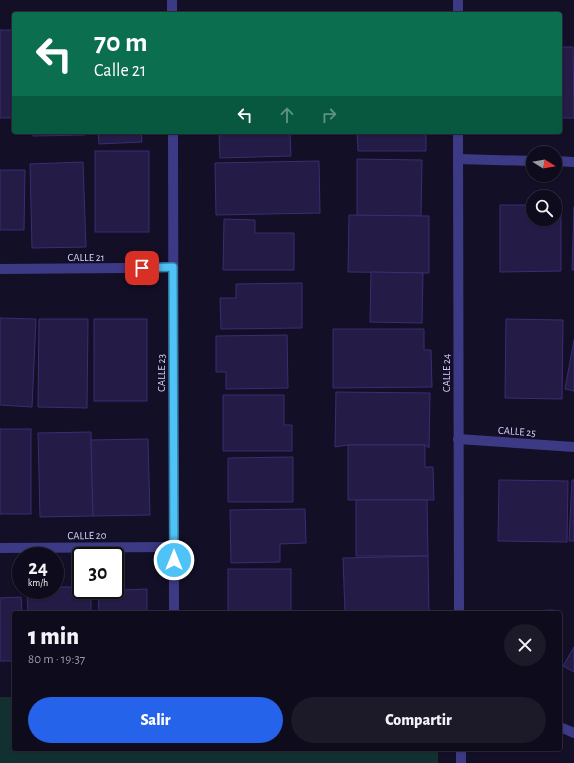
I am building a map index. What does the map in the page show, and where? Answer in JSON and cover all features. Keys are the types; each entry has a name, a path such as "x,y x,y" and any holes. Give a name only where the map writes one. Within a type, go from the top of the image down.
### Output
{"street":[{"path":"172,0 172,12"},
{"path":"458,0 458,12"},
{"name":"CALLE 23","path":"173,134 174,611"},
{"name":"CALLE 24","path":"458,134 459,611"},
{"path":"458,160 526,161"},
{"path":"562,161 574,162"},
{"name":"CALLE 21","path":"0,269 173,267"},
{"name":"CALLE 25","path":"458,439 574,447"},
{"name":"CALLE 20","path":"0,548 174,546"},
{"path":"562,728 574,733"},
{"path":"461,751 462,763"}],"green space":[{"path":"0,697 12,697 12,751 438,751 438,763 0,763"}],"building":[{"path":"0,30 12,30 12,118 0,118"},
{"path":"562,47 573,47 574,118 562,118"},
{"path":"33,134 85,135 33,136"},
{"path":"98,134 141,134 142,142 99,144"},
{"path":"219,134 290,134 291,156 220,158"},
{"path":"357,134 426,134 426,151 358,151"},
{"path":"95,151 149,151 149,232 95,232"},
{"path":"357,159 422,160 421,216 357,216"},
{"path":"319,161 320,213 216,215 215,163"},
{"path":"83,162 86,247 32,248 30,164"},
{"path":"0,170 25,170 24,230 0,230"},
{"path":"500,205 526,205 526,226 561,226 561,271 500,272"},
{"path":"574,207 574,270 572,270"},
{"path":"349,215 429,216 429,273 348,272"},
{"path":"224,219 255,220 255,233 294,233 294,270 223,270"},
{"path":"371,272 423,273 422,323 370,322"},
{"path":"302,283 302,328 221,329 220,298 236,298 236,284"},
{"path":"0,318 36,319 32,407 0,405"},
{"path":"39,319 88,319 87,408 38,407"},
{"path":"94,319 147,319 147,401 94,401"},
{"path":"506,319 563,320 562,399 505,398"},
{"path":"333,329 424,329 424,350 431,350 432,387 333,388"},
{"path":"287,335 288,388 226,389 226,372 216,372 216,336"},
{"path":"574,340 574,391 565,389"},
{"path":"336,392 430,393 429,448 425,445 348,445 335,447"},
{"path":"223,395 284,395 284,425 292,425 292,451 223,451"},
{"path":"0,429 31,429 31,514 0,514"},
{"path":"91,432 93,516 40,517 38,433"},
{"path":"148,439 150,515 93,516 91,440"},
{"path":"348,445 425,445 425,467 433,467 434,500 348,500"},
{"path":"293,457 293,502 228,502 228,458"},
{"path":"499,480 568,481 567,542 498,541"},
{"path":"572,480 574,480 574,541 569,541"},
{"path":"356,500 427,500 428,556 356,556"},
{"path":"305,509 306,543 280,544 280,562 231,563 230,510"},
{"path":"428,556 429,611 345,611 343,558"},
{"path":"228,569 291,569 291,611 228,611"},
{"path":"64,587 72,587 72,599 91,599 91,611 28,611 27,599 64,599"},
{"path":"147,589 147,611 99,611 98,599 124,599 124,590"},
{"path":"0,598 21,599 22,611 12,611 12,661 0,661"},
{"path":"553,610 553,611 530,611"},
{"path":"574,647 574,672 563,666"}],"route":[{"path":"142,268 173,267 174,560"}]}
